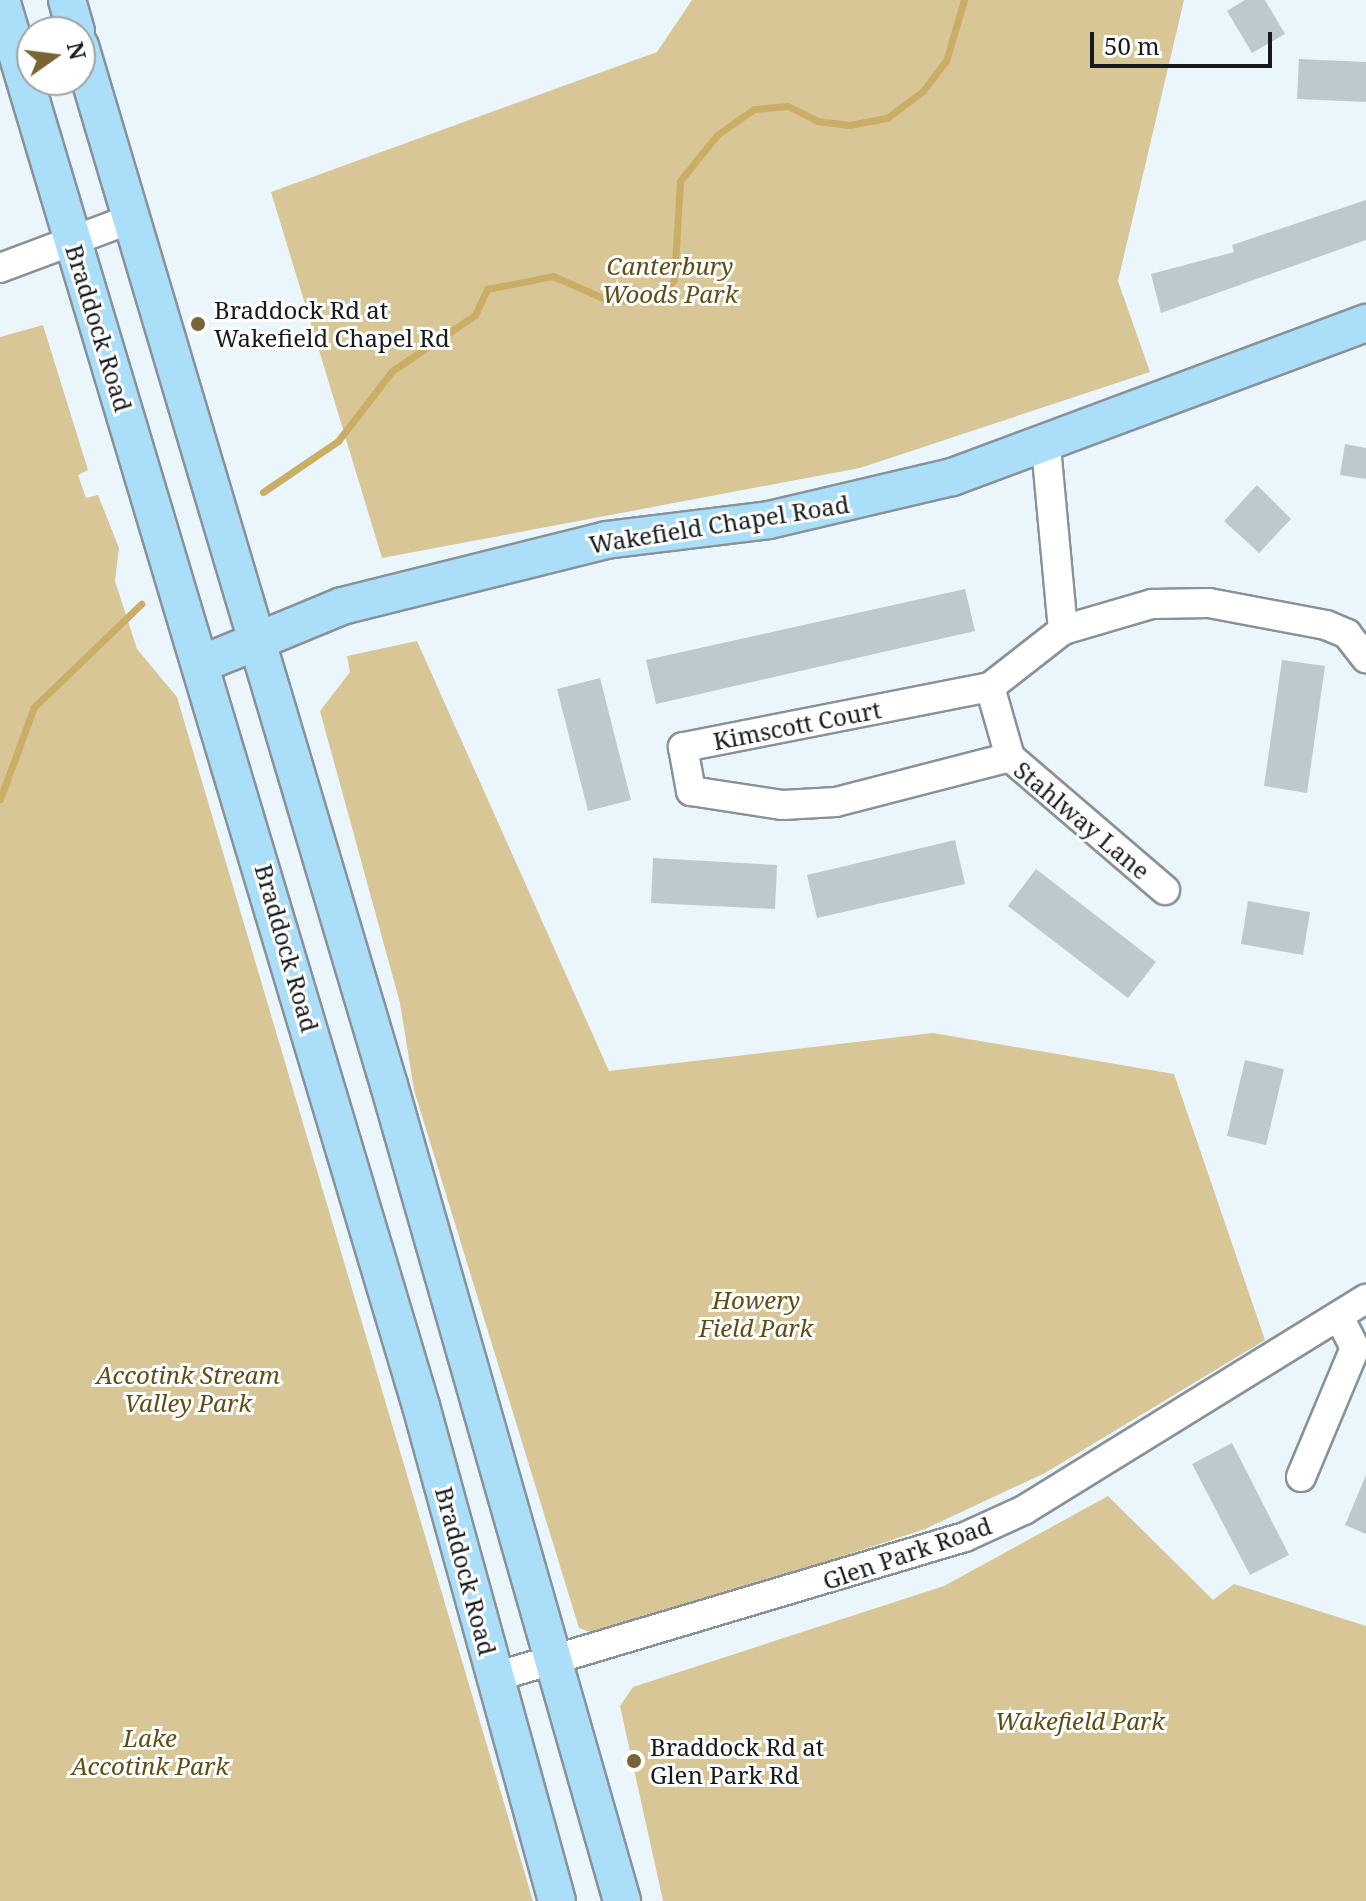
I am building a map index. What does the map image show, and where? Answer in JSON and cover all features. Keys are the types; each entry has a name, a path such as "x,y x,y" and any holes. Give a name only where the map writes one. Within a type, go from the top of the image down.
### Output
{"main road":[{"name":"Braddock Road","path":"1,0 71,238 204,663 557,1901"},
{"path":"95,96 257,636 556,1662 622,1901"},
{"name":"Wakefield Chapel Road","path":"204,663 257,636 342,606 606,540 851,504 1046,447 1366,323"}],"street":[{"path":"0,268 71,238 131,219"},
{"path":"1046,447 1063,630"},
{"path":"990,687 1063,630 1152,604 1209,603 1326,625 1347,634 1366,658"},
{"name":"Kimscott Court","path":"990,687 683,747 691,791 783,805 836,802 1010,757"},
{"name":"Stahlway Lane","path":"990,687 1010,757 1165,890"},
{"name":"Glen Park Road","path":"495,1677 556,1662 965,1537 1024,1510 1366,1299"},
{"path":"1301,1477 1355,1348 1339,1317"}],"green space":[{"name":"Canterbury Woods Park","path":"692,0 1184,0 1118,281 1150,372 860,468 382,558 271,192 657,52"},
{"name":"Accotink Stream Valley Park","path":"43,325 88,470 78,475 86,498 98,495 119,548 115,581 137,649 177,697 533,1901 0,1901 0,337"},
{"name":"Howery Field Park","path":"417,641 609,1071 933,1033 1174,1074 1265,1340 1045,1473 925,1529 601,1636 579,1628 414,1090 400,1003 320,711 350,672 347,656"},
{"name":"Wakefield Park","path":"1108,1496 1213,1600 1234,1584 1366,1626 1366,1901 663,1901 620,1706 633,1687 944,1586"}],"building":[{"path":"1245,0 1265,0 1285,34 1252,53 1227,11"},
{"path":"1299,59 1366,62 1366,102 1297,99"},
{"path":"1366,200 1366,240 1161,313 1151,274 1234,252 1232,245"},
{"path":"1345,444 1366,448 1366,479 1340,475"},
{"path":"1257,485 1291,519 1259,553 1224,521"},
{"path":"965,589 975,631 656,704 646,660"},
{"path":"1282,660 1325,666 1307,793 1264,786"},
{"path":"600,678 631,800 588,811 557,689"},
{"path":"955,840 965,884 817,918 807,875"},
{"path":"653,858 777,865 775,909 651,903"},
{"path":"1036,869 1156,962 1128,998 1008,906"},
{"path":"1248,901 1310,912 1303,955 1241,944"},
{"path":"1245,1060 1284,1069 1266,1145 1227,1136"},
{"path":"1232,1443 1289,1555 1250,1575 1192,1464"},
{"path":"1366,1475 1366,1534 1345,1525"}],"waterway":[{"path":"263,492 338,441 392,371 475,315 487,289 553,276 612,302 660,297 674,280 680,181 717,135 754,109 788,106 817,121 850,125 887,118 923,91 946,61 964,0"},
{"path":"0,799 34,707 141,604"}],"place":[{"name":"Braddock Rd at Wakefield Chapel Rd","path":"198,324"},
{"name":"Braddock Rd at Glen Park Rd","path":"634,1761"}],"park label":[{"name":"Lake Accotink Park","path":"150,1752"}]}
